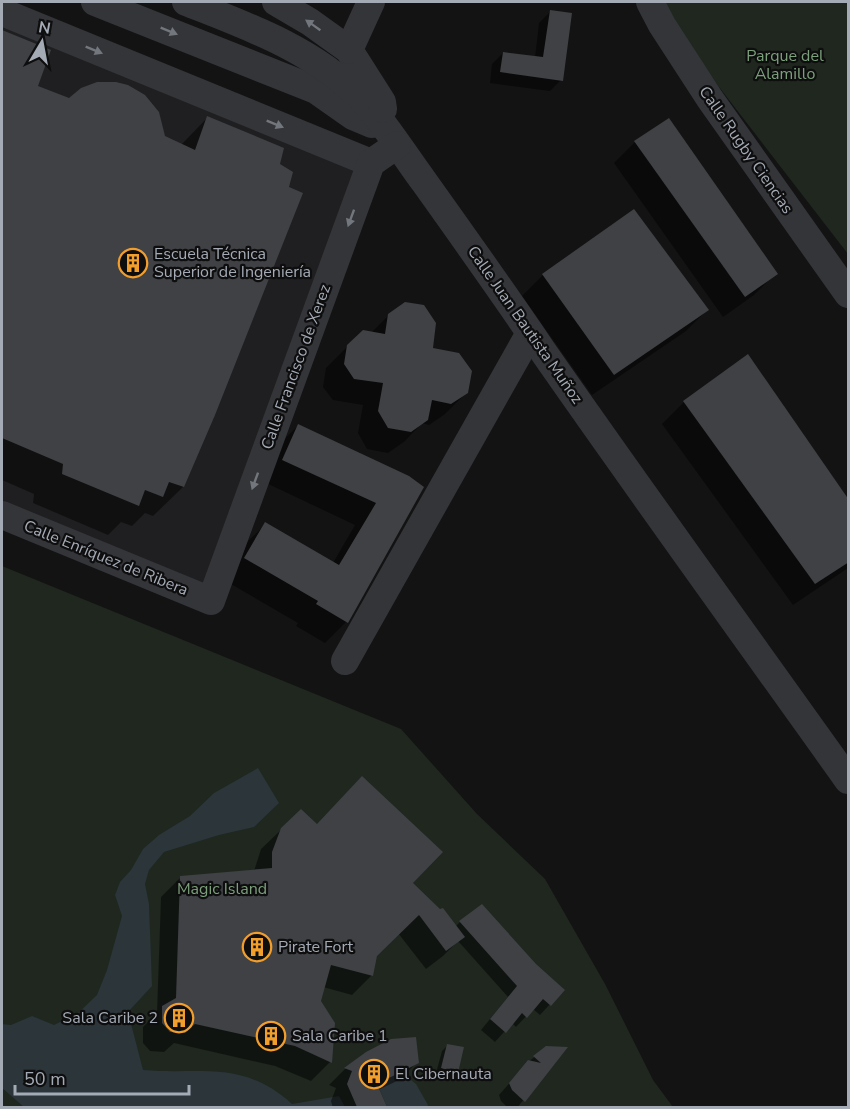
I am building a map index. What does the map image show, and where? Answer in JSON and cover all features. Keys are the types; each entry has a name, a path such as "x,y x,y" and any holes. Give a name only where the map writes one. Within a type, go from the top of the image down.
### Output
{"street":[{"path":"95,2 316,90 353,116 391,137"},
{"name":"Calle Juan Bautista Muñoz","path":"186,2 273,37 307,56 360,97 391,137 849,780"},
{"path":"276,2 310,22 349,50 382,102 391,137"},
{"path":"349,50 371,2"},
{"name":"Calle Rugby Ciencias","path":"650,2 662,25 710,99 849,294"},
{"path":"2,12 371,163 391,137"},
{"name":"Calle Francisco de Xerez","path":"211,601 371,163"},
{"path":"345,661 531,333"},
{"name":"Calle Enríquez de Ribera","path":"2,515 211,601"}],"shaded area":[{"name":"Escuela Técnica Superior de Ingeniería","path":"2,12 364,161 211,601 2,515"},
{"path":"258,768 279,803 254,827 164,852 149,870 145,884 149,904 152,986 128,1012 143,1070 203,1071 238,1075 256,1080 292,1104 339,1096 345,1107 24,1107 2,1088 2,1024 11,1025 32,1016 54,1025 78,1013 97,995 107,970 122,916 115,895 120,882 131,870 143,849 159,835 190,816 214,793"},
{"path":"401,1072 416,1084 427,1107 387,1107 379,1088 381,1082"}],"green space":[{"name":"Parque del Alamillo","path":"664,2 848,2 848,254 719,87 675,24"},
{"name":"Magic Island","path":"2,566 401,729 477,814 545,879 605,984 653,1080 673,1107 2,1108"}],"building":[{"path":"550,10 572,13 563,81 500,72 503,52 543,57"},
{"name":"Escuela Técnica Superior de Ingeniería","path":"2,30 51,50 38,86 69,98 81,88 97,82 116,82 128,85 145,95 159,112 165,136 195,150 207,116 284,148 280,164 293,172 289,187 303,193 184,487 169,482 163,497 145,490 139,506 62,474 63,464 2,438"},
{"path":"669,118 778,274 745,297 634,141"},
{"path":"634,209 709,310 614,375 542,274"},
{"path":"405,302 424,305 436,323 433,348 459,353 472,371 468,393 451,404 432,400 428,420 411,432 388,428 378,411 383,383 354,379 344,364 347,345 363,330 385,334 388,314"},
{"path":"748,354 849,500 849,562 815,584 683,401"},
{"path":"298,424 409,476 424,487 348,623 316,604 318,601 244,558 265,522 339,565 376,503 282,460"},
{"path":"362,776 443,852 413,883 440,909 443,908 465,937 446,951 419,915 377,956 373,976 331,965 321,1001 335,1023 332,1063 295,1046 195,1024 185,1033 170,1032 162,1023 162,1006 176,998 180,876 272,868 272,852 281,828 301,809 317,824"},
{"path":"482,904 536,964 565,990 551,1006 543,999 527,1018 522,1013 506,1033 490,1019 517,986 459,921"},
{"name":"El Cibernauta","path":"416,1037 419,1063 377,1084 387,1107 357,1107 347,1084 352,1071 344,1068 366,1052 391,1039"},
{"path":"447,1044 464,1047 458,1073 441,1068"},
{"path":"546,1046 568,1047 525,1102 512,1090 509,1083 528,1060 541,1063 533,1056"}],"place":[{"name":"Escuela Técnica Superior de Ingeniería","path":"133,263"},
{"name":"Pirate Fort","path":"257,947"},
{"name":"Sala Caribe 2","path":"179,1018"},
{"name":"Sala Caribe 1","path":"271,1036"},
{"name":"El Cibernauta","path":"374,1074"}]}
